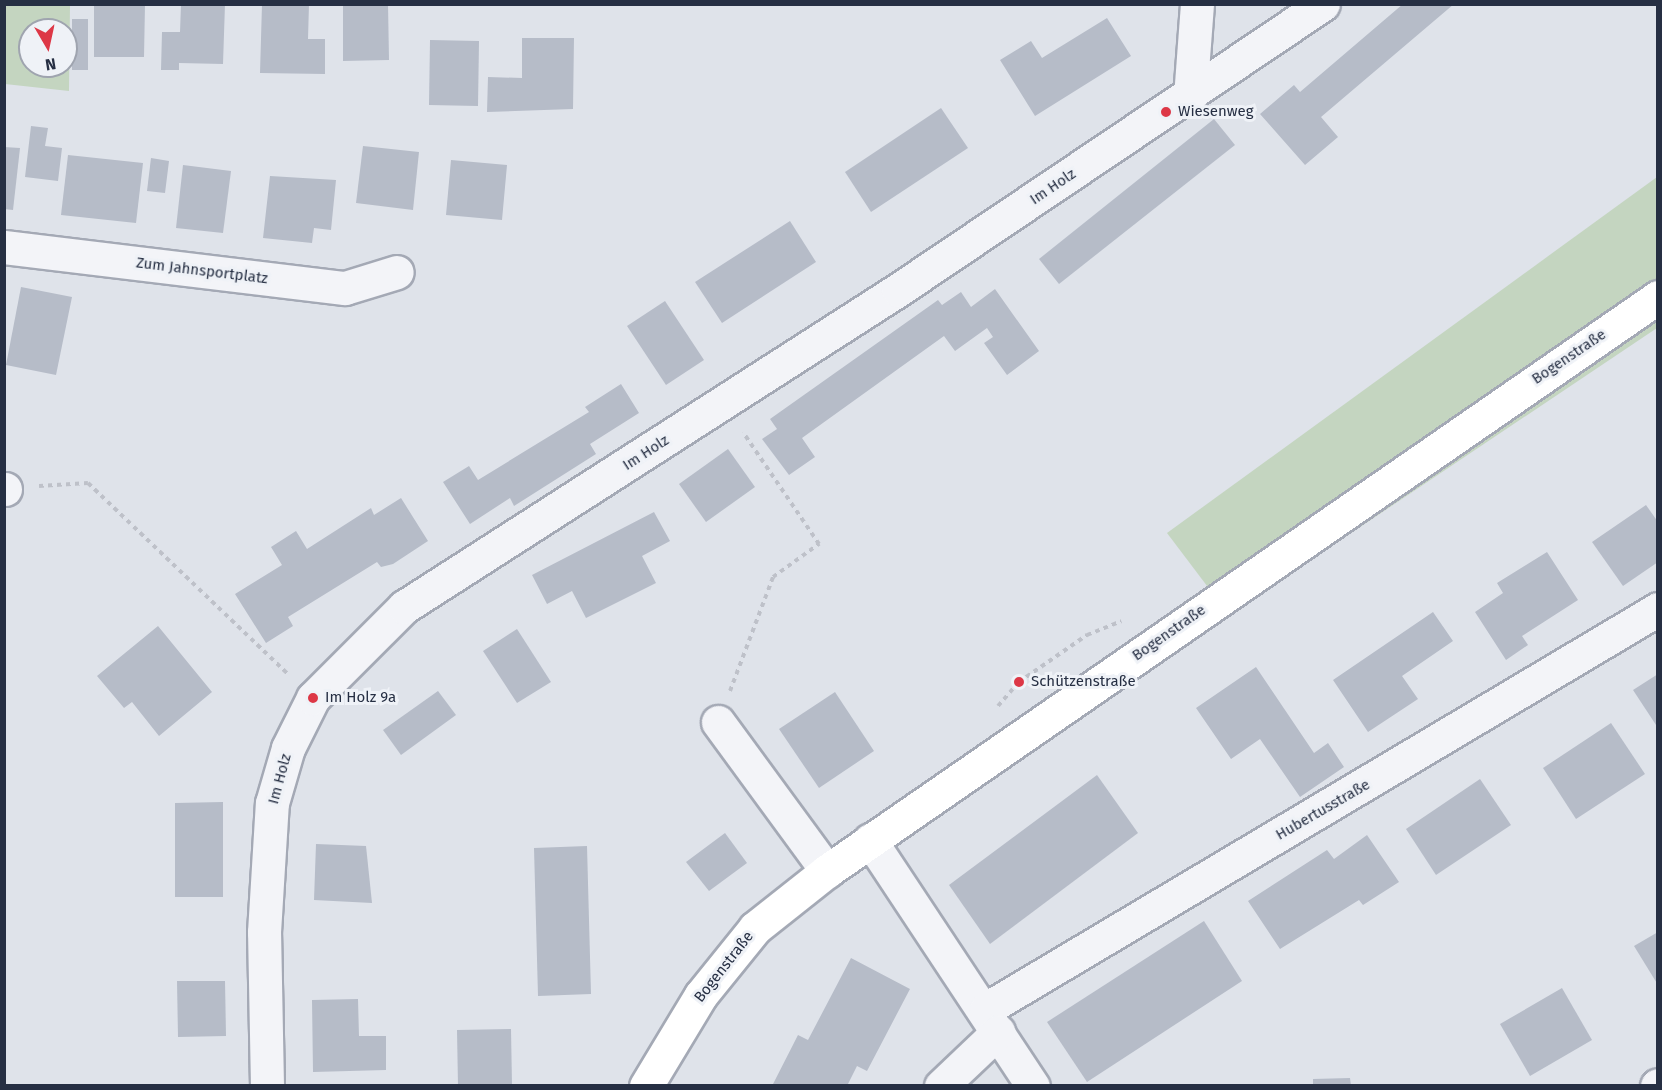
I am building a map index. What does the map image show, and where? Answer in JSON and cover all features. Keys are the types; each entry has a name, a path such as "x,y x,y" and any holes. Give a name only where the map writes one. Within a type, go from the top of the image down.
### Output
{"main road":[{"name":"Bogenstraße","path":"646,1086 701,995 755,928 828,871 1658,297"}],"street":[{"path":"1190,97 1197,4"},
{"name":"Im Holz","path":"267,1086 264,933 272,803 288,748 313,698 404,607 1190,97 1323,4"},
{"name":"Zum Jahnsportplatz","path":"4,248 345,288 397,272"},
{"name":"Hubertusstraße","path":"941,1086 992,1021 1658,609"},
{"path":"718,722 828,871"},
{"path":"870,840 1034,1086"}],"path":[{"path":"718,722 773,577 819,543 722,402"},
{"path":"5,489 88,483 313,698"},
{"path":"996,709 1019,682 1087,635 1131,617"}],"green space":[{"path":"5,4 70,5 70,18 18,18 18,78 69,78 69,91 5,84"},
{"path":"1657,177 1657,328 1229,615 1167,533"}],"building":[{"path":"94,4 145,4 144,57 94,57"},
{"path":"181,4 225,4 223,64 179,63 179,70 161,70 162,32 180,32"},
{"path":"262,4 309,4 308,39 325,39 325,74 260,73"},
{"path":"343,4 388,4 389,60 343,61"},
{"path":"1403,4 1454,4 1321,117 1338,137 1305,165 1260,114 1294,85 1300,92"},
{"path":"1107,18 1131,56 1035,116 1000,60 1031,41 1042,58"},
{"path":"78,19 88,19 88,70 78,70"},
{"path":"522,38 574,38 573,109 487,112 488,77 522,78"},
{"path":"430,40 479,41 478,106 429,105"},
{"path":"941,108 968,148 871,212 845,172"},
{"path":"1214,119 1235,145 1059,284 1039,259"},
{"path":"31,126 48,128 45,146 62,148 58,181 25,177"},
{"path":"363,146 419,152 413,210 356,203"},
{"path":"4,147 20,148 13,210 4,209"},
{"path":"68,155 143,163 136,223 61,215"},
{"path":"151,158 169,161 165,193 147,191"},
{"path":"451,160 507,165 502,220 446,215"},
{"path":"183,165 231,171 223,233 176,228"},
{"path":"270,176 336,180 331,230 314,228 312,243 263,238"},
{"path":"790,221 816,262 722,323 695,282"},
{"path":"21,287 72,297 56,375 6,365"},
{"path":"995,289 1039,351 1007,375 984,343 993,337 987,328 955,351 944,336 802,438 815,457 789,475 762,439 777,429 770,419 938,300 942,305 961,292 971,307"},
{"path":"665,301 704,360 666,385 627,326"},
{"path":"621,384 639,413 590,444 596,454 514,506 510,498 470,524 443,482 469,466 478,480 589,412 585,407"},
{"path":"728,449 755,487 706,522 679,484"},
{"path":"401,498 428,541 393,564 381,567 377,562 288,617 293,626 266,643 235,594 282,565 271,547 296,531 307,549 371,508 374,515"},
{"path":"1646,505 1658,522 1658,562 1623,586 1592,542"},
{"path":"654,512 670,541 642,556 656,583 586,618 572,591 547,604 532,575"},
{"path":"1547,552 1578,600 1522,636 1528,645 1506,660 1475,612 1503,593 1497,583"},
{"path":"1433,612 1453,641 1402,676 1418,699 1368,732 1333,680"},
{"path":"158,626 212,692 159,736 132,702 124,708 97,676"},
{"path":"517,629 551,682 517,703 483,651"},
{"path":"1256,667 1314,753 1328,743 1344,767 1300,797 1260,739 1231,759 1196,708"},
{"path":"1658,674 1658,728 1633,690"},
{"path":"438,691 456,715 401,755 383,730"},
{"path":"835,692 874,751 819,788 779,729"},
{"path":"1611,723 1645,774 1576,819 1543,768"},
{"path":"1097,775 1138,833 990,944 949,885"},
{"path":"1480,779 1511,825 1436,875 1406,829"},
{"path":"223,802 223,897 175,897 175,803"},
{"path":"725,833 747,863 709,891 686,862"},
{"path":"1367,835 1399,882 1363,905 1359,900 1280,949 1248,901 1327,850 1334,859"},
{"path":"316,844 366,846 372,903 314,900"},
{"path":"587,846 591,994 538,996 534,848"},
{"path":"1204,921 1242,981 1087,1082 1047,1022"},
{"path":"1658,932 1658,985 1634,946"},
{"path":"851,958 910,989 867,1071 857,1066 847,1086 772,1086 798,1035 808,1040"},
{"path":"177,981 225,981 226,1036 178,1037"},
{"path":"1562,988 1592,1040 1530,1076 1500,1024"},
{"path":"358,999 359,1036 386,1036 386,1070 313,1072 312,1000"},
{"path":"511,1029 512,1086 458,1086 457,1030"},
{"path":"1350,1078 1351,1086 1313,1086 1313,1079"}],"place":[{"name":"Wiesenweg","path":"1166,112"},
{"name":"Schützenstraße","path":"1019,682"},
{"name":"Im Holz 9a","path":"313,698"}]}
